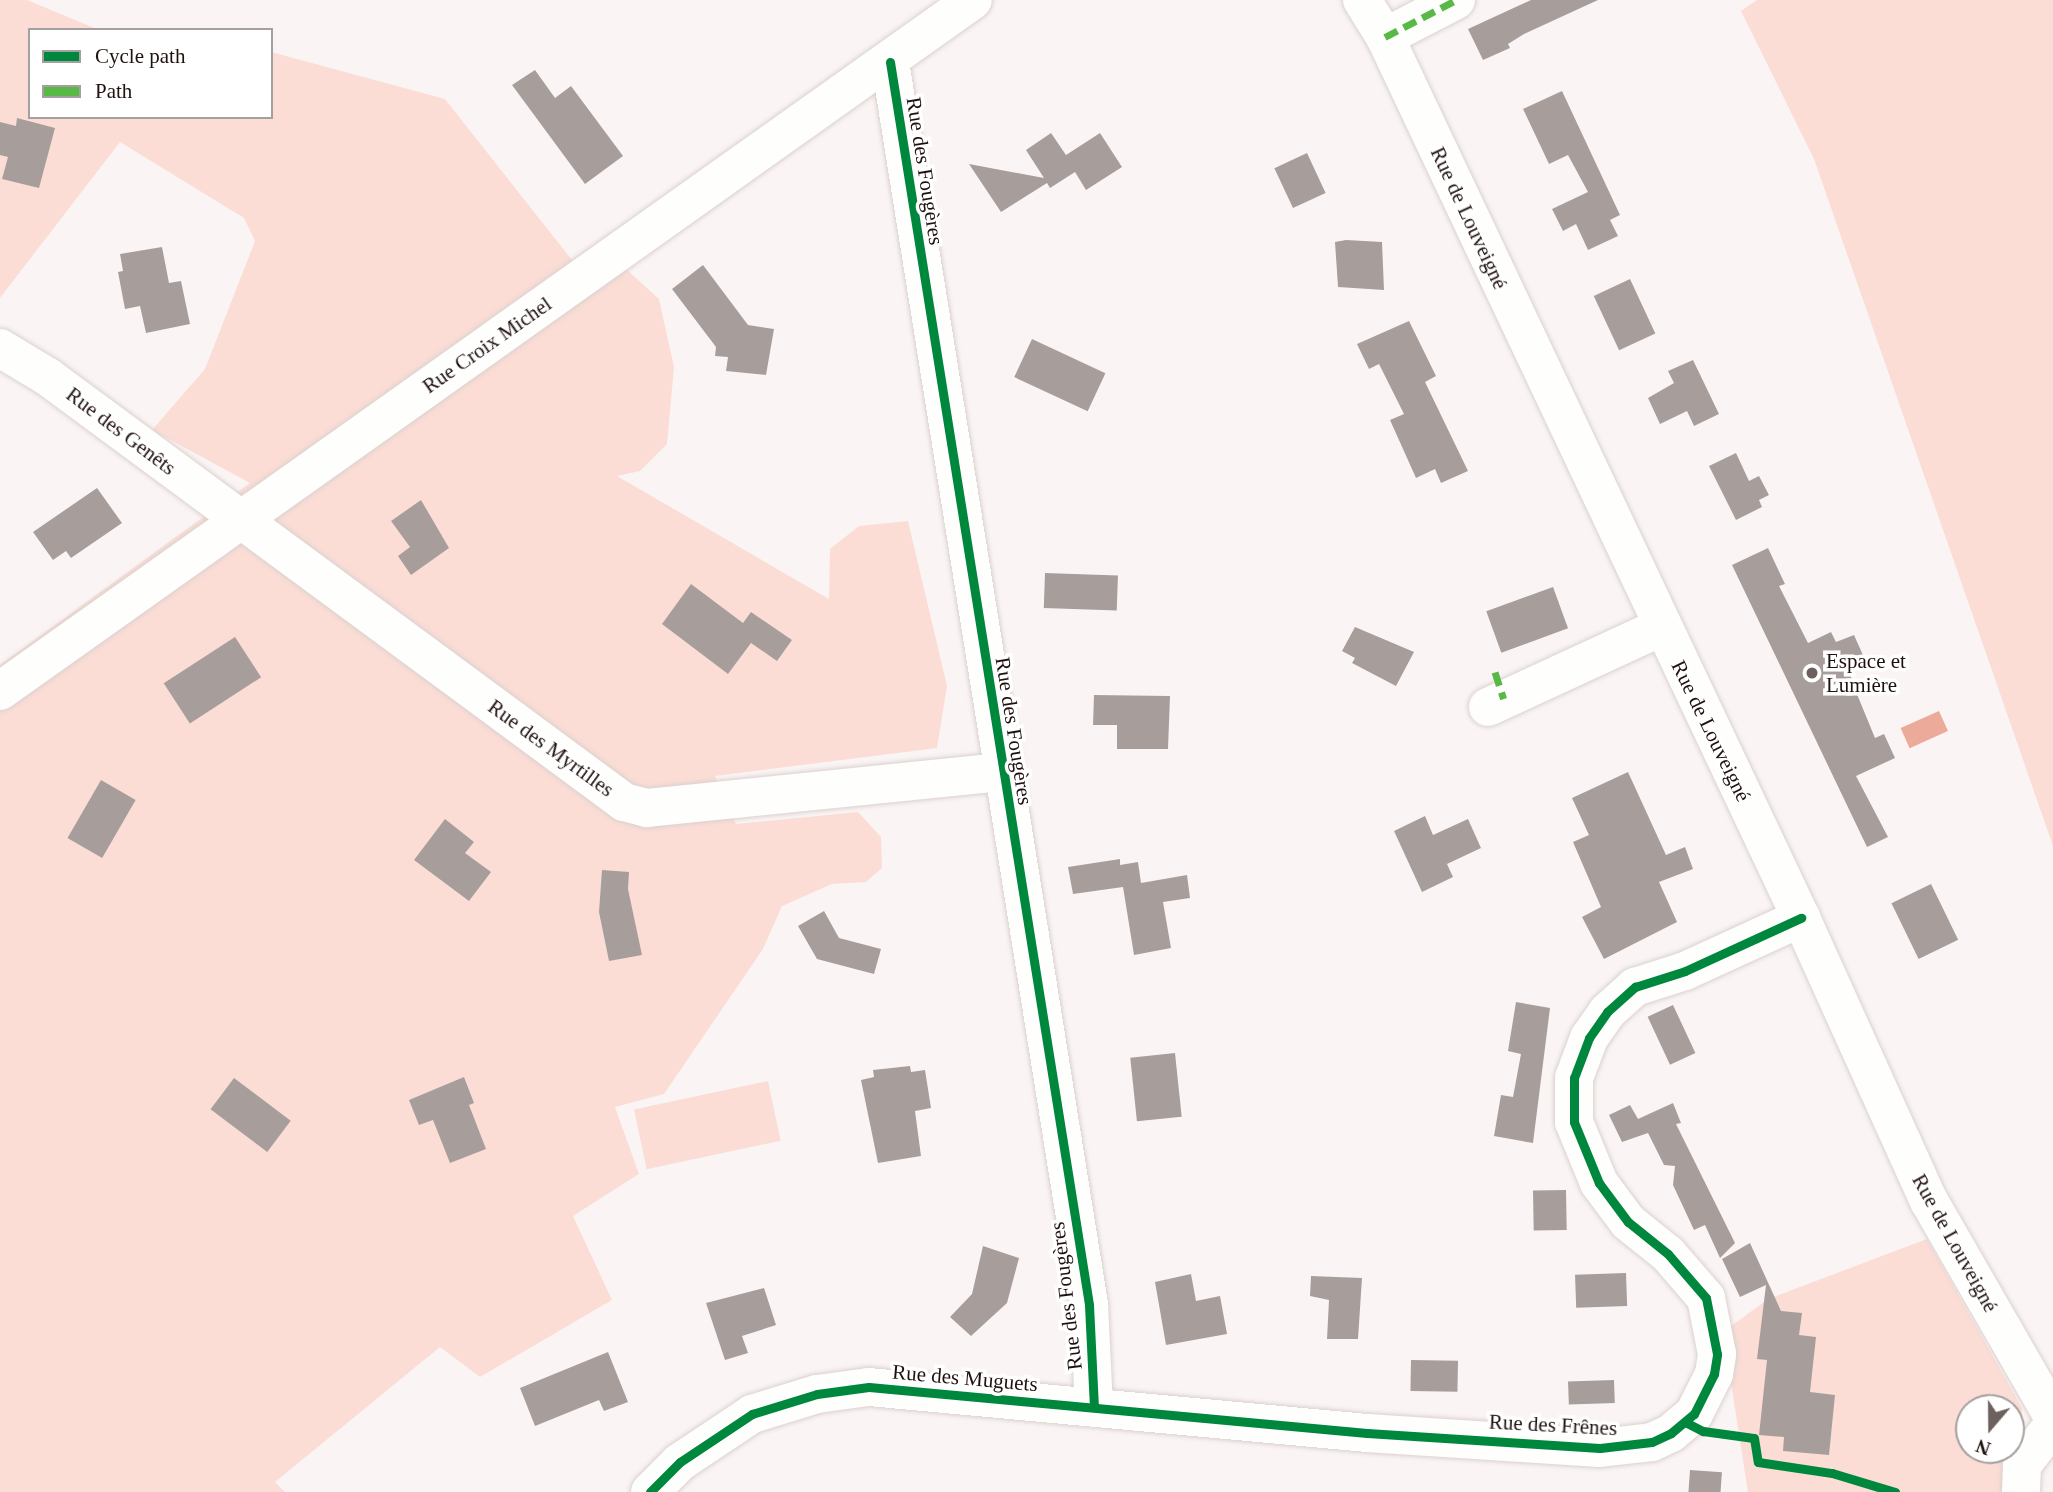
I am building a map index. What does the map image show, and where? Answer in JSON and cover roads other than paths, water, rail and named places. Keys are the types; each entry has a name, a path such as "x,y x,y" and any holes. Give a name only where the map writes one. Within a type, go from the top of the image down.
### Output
{"street":[{"name":"Rue Croix Michel","path":"0,691 239,519 890,62 973,0"},
{"name":"Rue de Louveigné","path":"1362,0 1385,37 1661,627 1801,918 1929,1201 2053,1417"},
{"path":"1385,37 1456,0"},
{"name":"Rue des Fougères","path":"890,62 1089,1305 1094,1406"},
{"name":"Rue des Genêts","path":"0,348 48,377 239,519"},
{"name":"Rue des Myrtilles","path":"239,519 624,802 647,808 1002,772"},
{"path":"1488,707 1661,627"},
{"name":"Rue des Frênes","path":"1390,1434 1600,1448 1632,1446 1671,1433 1694,1414 1714,1374 1717,1354 1706,1298 1668,1254 1628,1222 1599,1183 1574,1122 1574,1078 1601,1021 1635,987 1685,971 1801,918"},
{"name":"Rue des Muguets","path":"650,1492 680,1462 752,1414 817,1395 869,1387 1390,1434"},
{"path":"2021,1492 2022,1465 2053,1425"}],"place":[{"name":"Espace et Lumière","path":"1812,673"}]}
